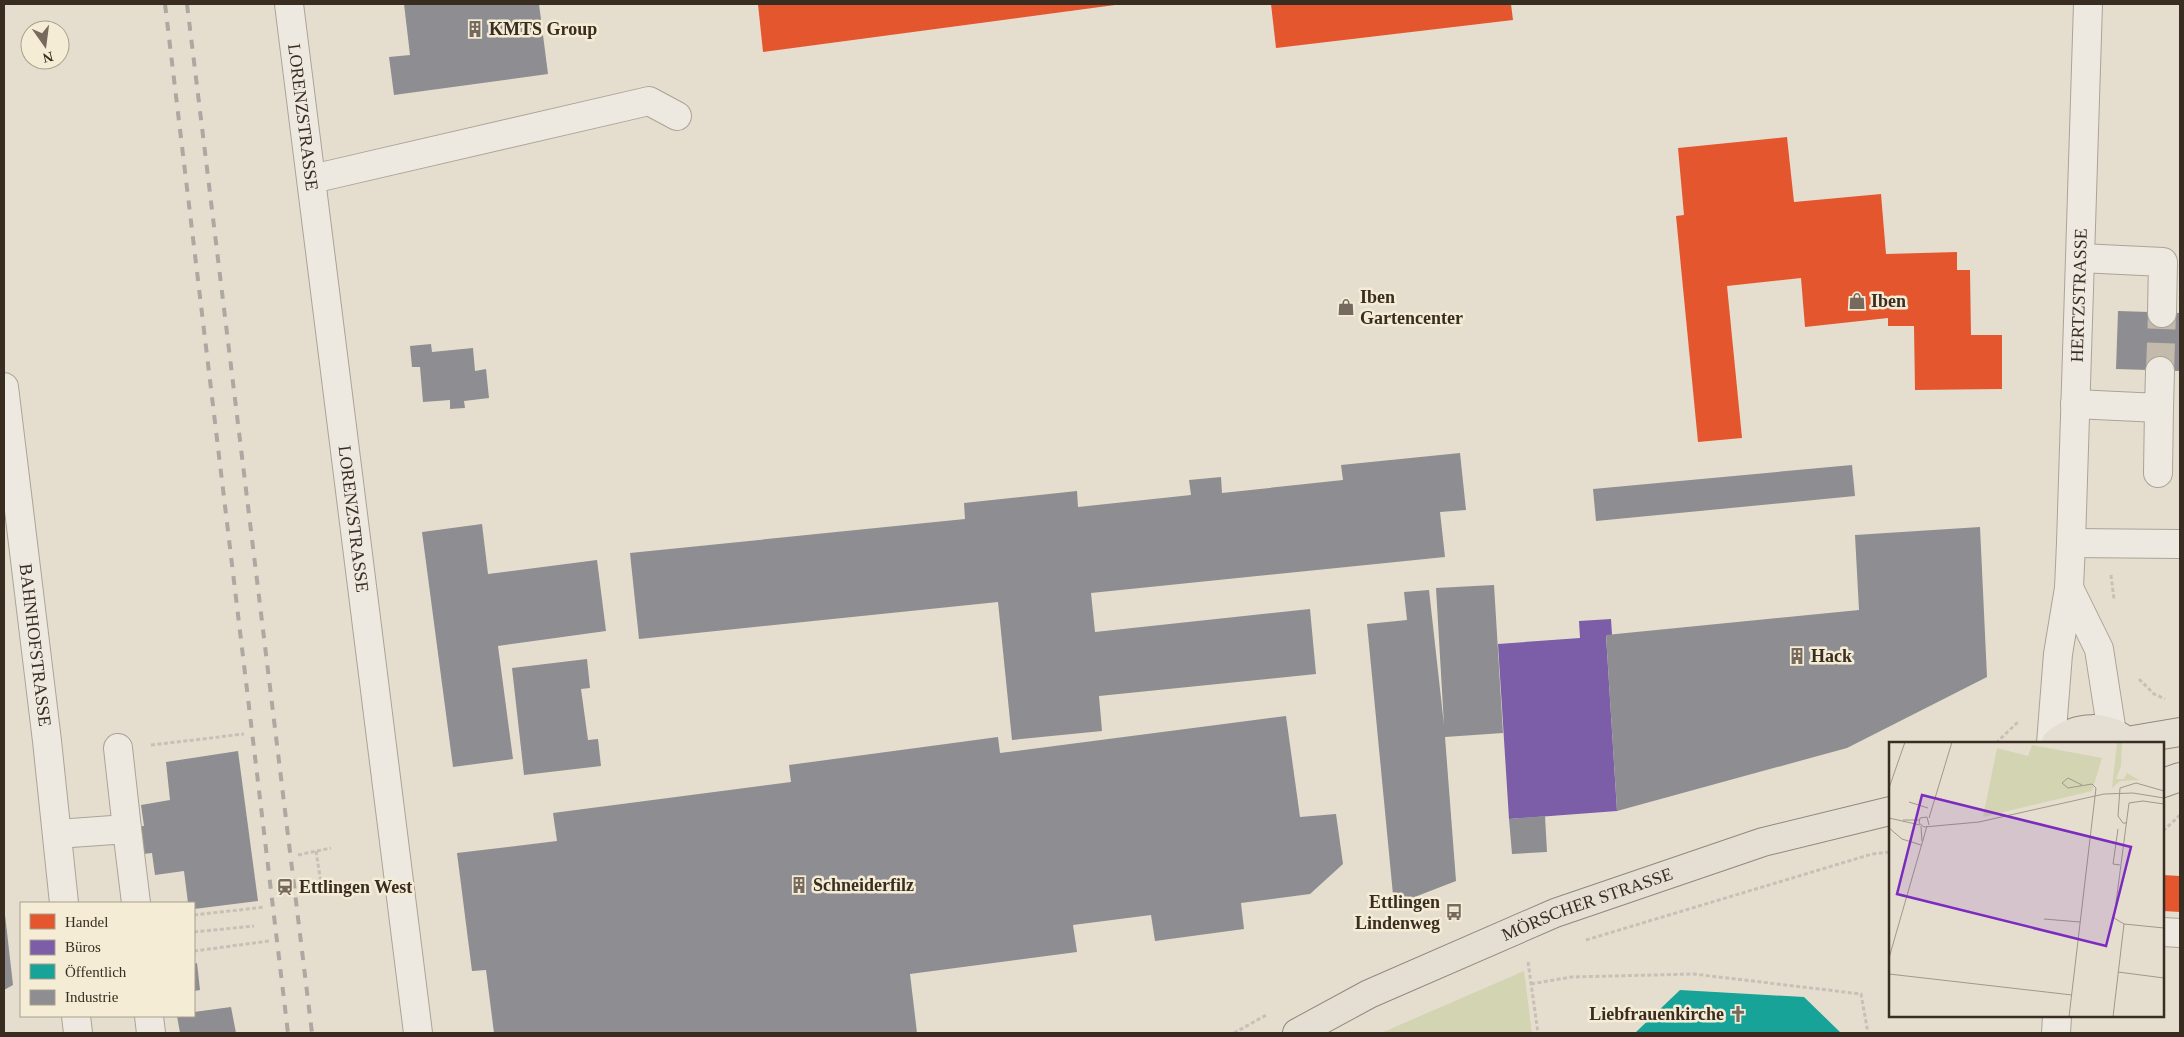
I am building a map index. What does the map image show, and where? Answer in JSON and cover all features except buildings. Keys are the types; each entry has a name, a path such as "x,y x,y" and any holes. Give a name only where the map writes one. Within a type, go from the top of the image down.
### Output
{"main road":[{"path":"2057,742 2063,737 2079,730 2096,729 2122,739 2180,732"},
{"path":"2164,783 2180,777"},
{"name":"MÖRSCHER STRASSE","path":"1297,1033 1369,994 1555,913 1763,842 1889,812"}],"street":[{"name":"LORENZSTRASSE","path":"289,4 418,1033"},
{"name":"HERTZSTRASSE","path":"2051,742 2058,654 2069,588 2088,4"},
{"path":"312,180 649,101 677,116"},
{"path":"2080,258 2163,262 2162,313"},
{"path":"2158,473 2160,371"},
{"name":"BAHNHOFSTRASSE","path":"4,387 64,902"},
{"path":"2075,404 2159,408"},
{"path":"2071,544 2180,544"},
{"name":"HERTZSTRASSE","path":"2069,588 2099,649 2122,739"},
{"path":"118,748 136,902"},
{"path":"57,834 127,829"},
{"path":"2164,932 2180,933"},
{"path":"76,1017 78,1033"},
{"path":"149,1017 150,1033"}],"path":[{"path":"146,746 244,734"},
{"path":"2164,830 2180,815"},
{"path":"298,855 331,848"},
{"path":"316,851 323,896"},
{"path":"1578,943 1872,854 1889,852"},
{"path":"195,915 265,907"},
{"path":"195,932 254,926"},
{"path":"195,951 269,940"},
{"path":"1519,966 1536,959"},
{"path":"1528,962 1538,1033"},
{"path":"1531,984 1571,977 1694,974 1861,994 1868,1033"}],"green space":[{"path":"1524,971 1532,1033 1381,1033"}],"tunnel":[{"path":"2160,371 2162,313"}],"railway":[{"path":"165,4 288,1033"},
{"path":"187,4 312,1033"}],"place":[{"name":"KMTS Group","path":"475,29"},
{"name":"Iben","path":"1857,301"},
{"name":"Iben Gartencenter","path":"1346,307"},
{"name":"Hack","path":"1797,656"},
{"name":"Schneiderfilz","path":"799,885"},
{"name":"Ettlingen West","path":"285,887"},
{"name":"Ettlingen Lindenweg","path":"1454,912"},
{"name":"Liebfrauenkirche","path":"1738,1014"}]}
